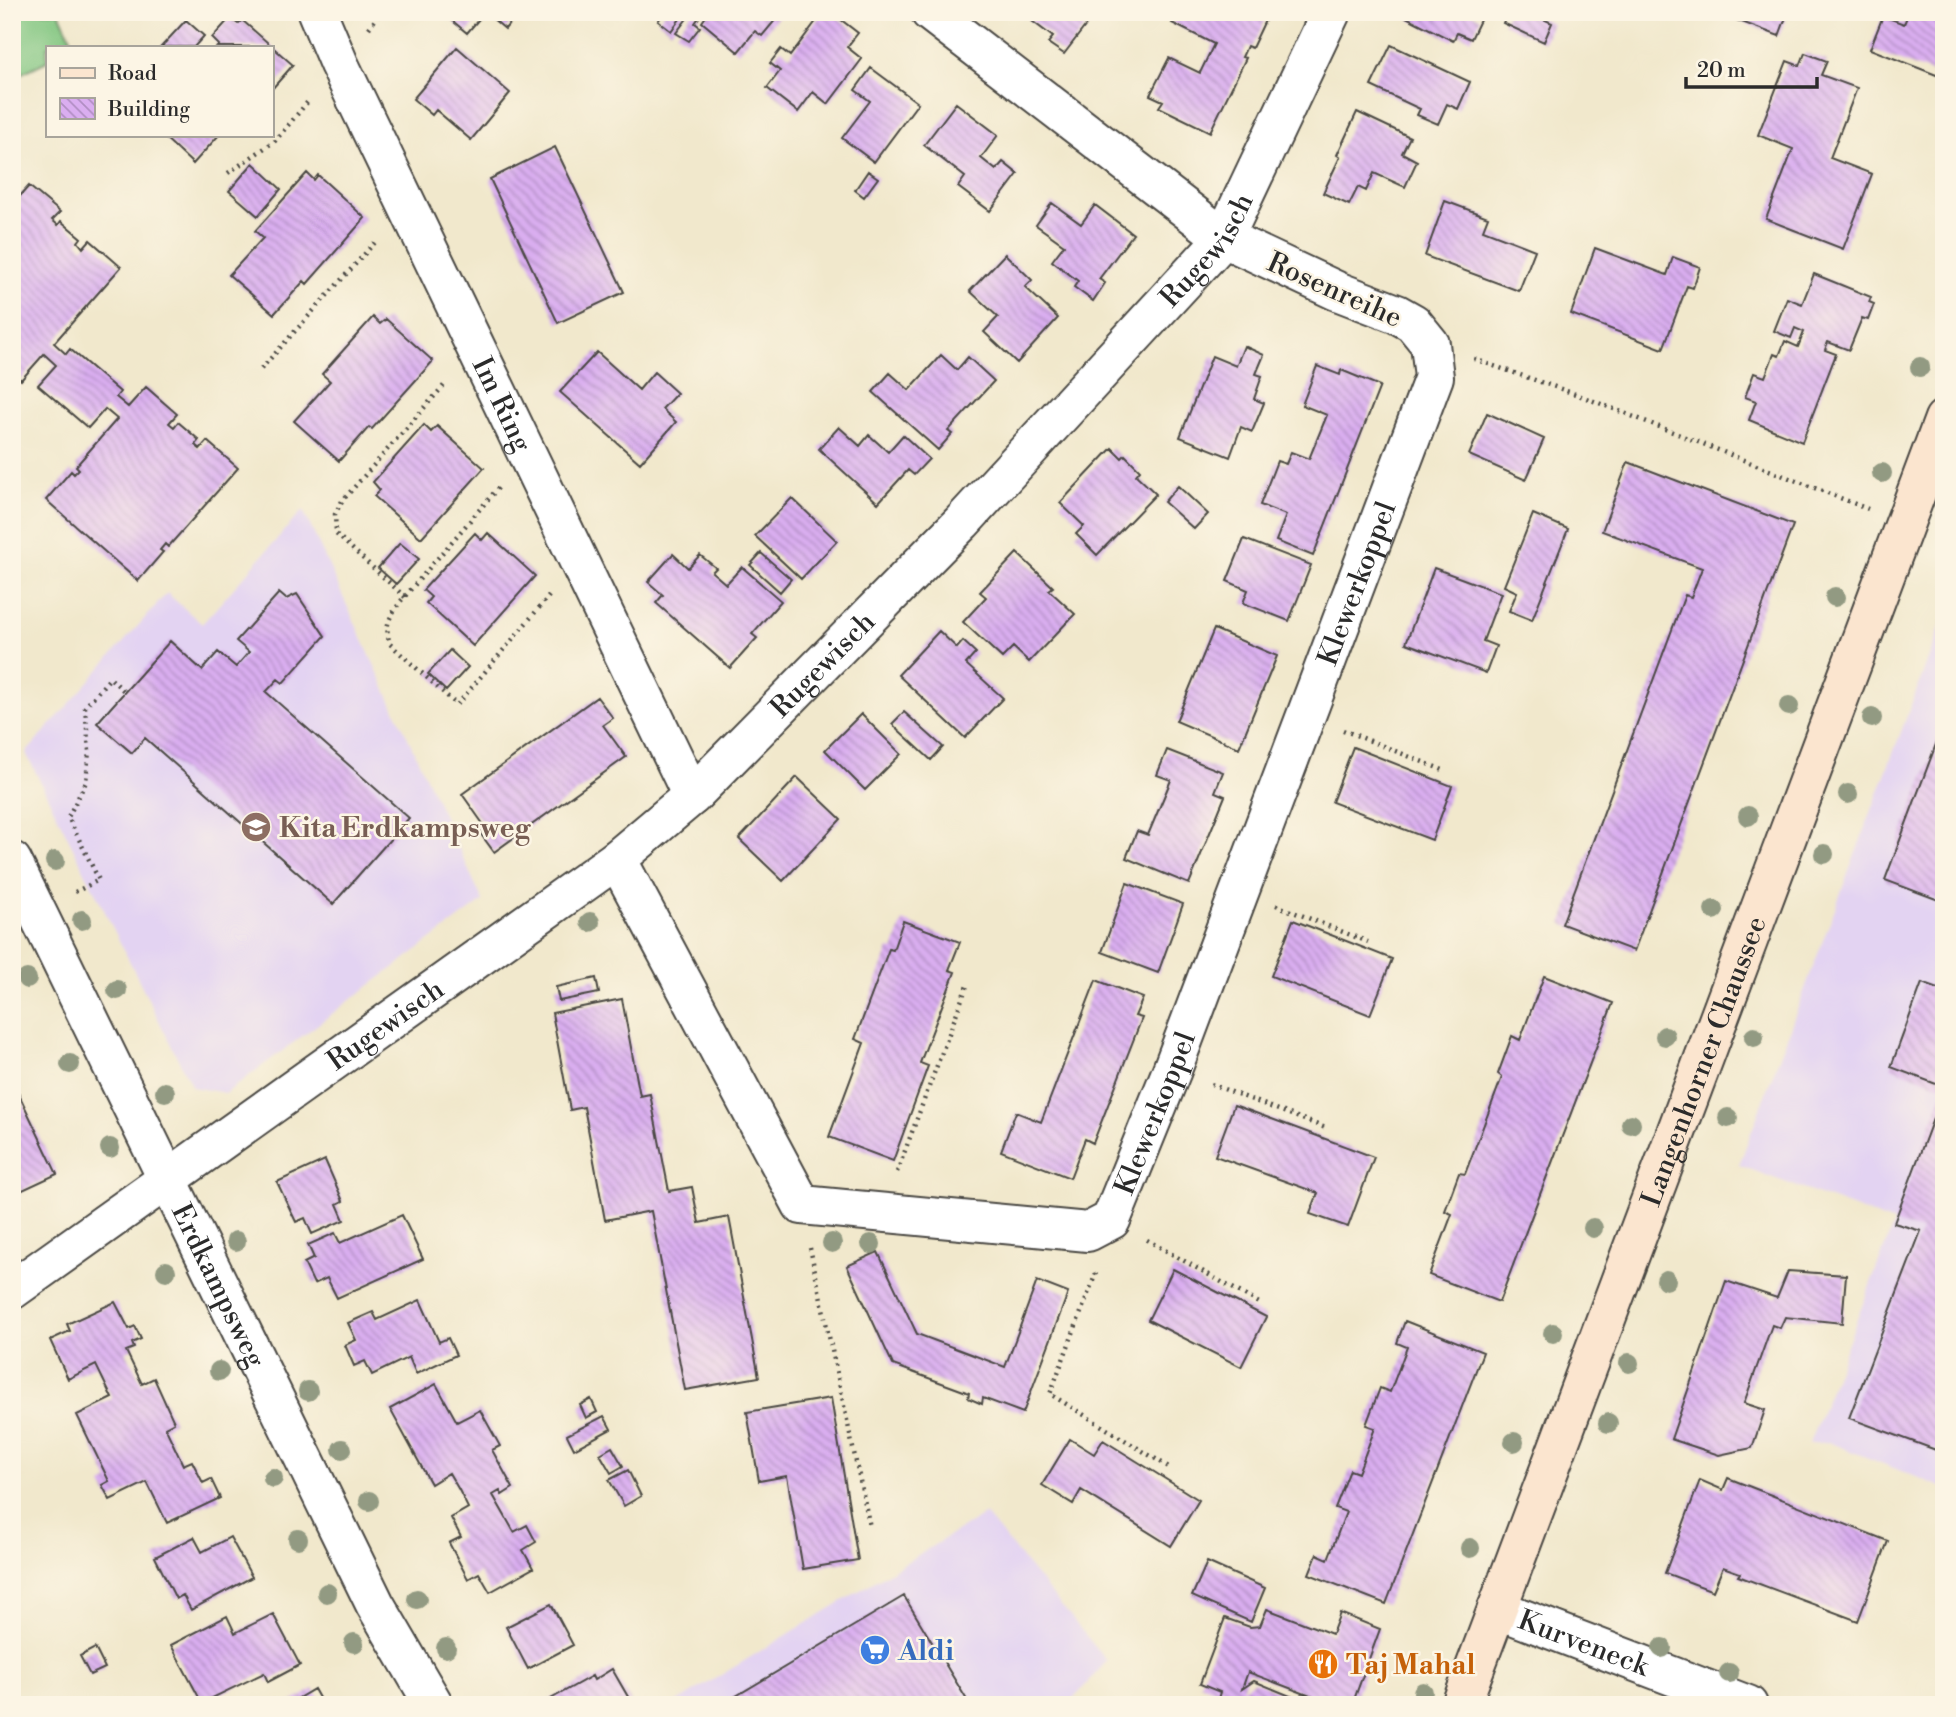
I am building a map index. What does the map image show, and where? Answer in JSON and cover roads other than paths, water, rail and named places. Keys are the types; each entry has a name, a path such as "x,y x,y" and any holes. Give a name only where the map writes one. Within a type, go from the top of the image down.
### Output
{"main road":[{"name":"Langenhorner Chaussee","path":"1461,1705 1944,419"}],"street":[{"name":"Im Ring","path":"317,12 692,796"},
{"name":"Rosenreihe","path":"930,12 1224,238 1338,291 1396,314 1413,323 1430,344"},
{"name":"Rugewisch","path":"12,1290 617,859 692,796 962,523 1224,238 1331,12"},
{"name":"Klewerkoppel","path":"617,859 802,1205 881,1214 1099,1226 1172,1070 1434,377 1430,344"},
{"name":"Erdkampsweg","path":"12,861 375,1604 434,1705"},
{"name":"Kurveneck","path":"1497,1609 1748,1705"}],"place":[{"name":"Kita Erdkampsweg","path":"256,827"},
{"name":"Aldi","path":"875,1650"},
{"name":"Taj Mahal","path":"1323,1664"}]}
